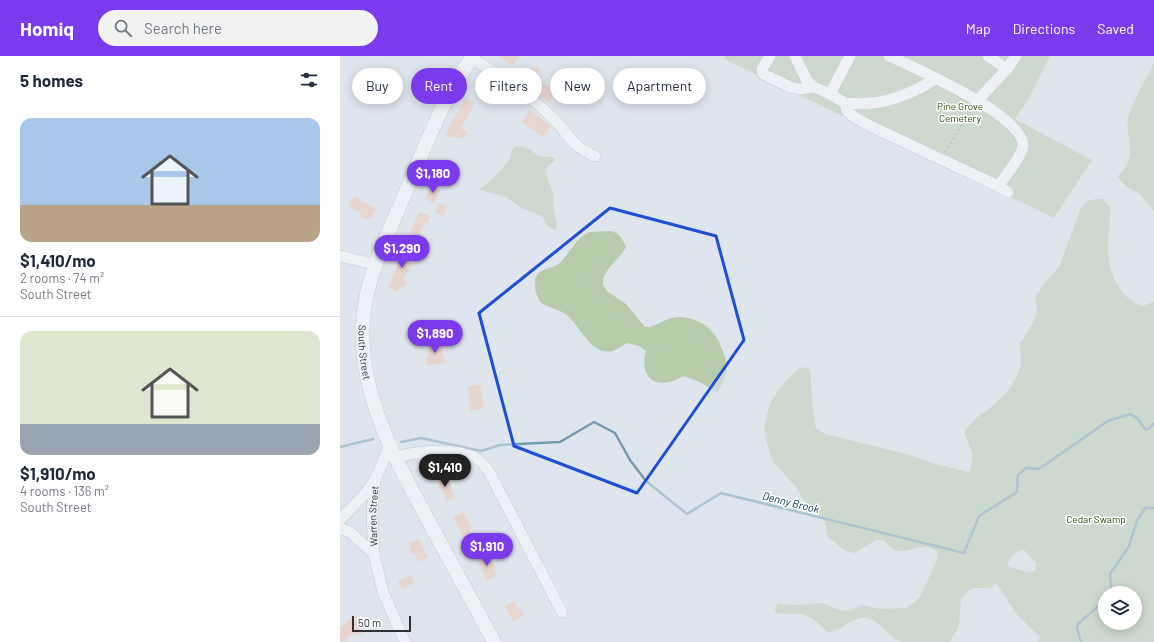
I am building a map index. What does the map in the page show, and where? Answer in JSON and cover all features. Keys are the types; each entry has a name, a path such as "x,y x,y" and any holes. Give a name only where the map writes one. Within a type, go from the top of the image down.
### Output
{"main road":[{"name":"South Street","path":"472,57 445,102 375,264 365,300 362,333 371,391 376,410 392,451 494,642"}],"street":[{"path":"770,56 762,69 763,74 790,87 799,89 814,88 830,94 845,103 858,104 891,100 908,95 935,79"},
{"path":"795,56 814,88"},
{"path":"830,94 850,56"},
{"path":"889,56 978,100 997,113 1022,140 1023,149 998,186"},
{"path":"988,56 1007,70"},
{"path":"978,100 1007,70 1016,56"},
{"path":"472,57 542,108 553,118 576,145 595,156"},
{"path":"845,103 848,111 854,117 1008,192"},
{"path":"340,256 375,264"},
{"path":"340,520 354,507 376,478 392,451 457,453 476,458 483,464 492,477 562,612"},
{"name":"Warren Street","path":"376,478 372,512 374,554 383,592 404,642"},
{"name":"Warren Street","path":"340,528 350,532 374,554"}],"path":[{"path":"941,159 978,100"}],"highlighted area":[{"path":"610,208 716,236 744,340 637,493 514,446 479,313"}],"green space":[{"name":"Pine Grove Cemetery","path":"726,56 1050,56 1028,100 1015,119 1092,160 1054,218 724,59"},
{"path":"1154,63 1154,211 1140,194 1128,188 1117,177 1124,169 1130,155 1128,119 1136,98"},
{"path":"514,147 526,147 539,156 553,157 555,160 547,167 546,174 554,196 553,204 557,224 556,230 547,226 543,217 522,208 504,196 478,190 503,168"},
{"name":"Cedar Swamp","path":"1096,199 1103,199 1110,207 1108,254 1112,273 1116,282 1126,296 1134,302 1142,306 1154,302 1154,642 1037,642 1040,637 1018,616 996,583 990,588 976,588 967,591 961,600 959,626 950,642 901,642 892,637 880,625 870,619 865,618 860,618 829,633 817,622 806,615 776,613 775,608 778,604 799,605 822,603 840,610 849,611 862,605 880,609 906,608 915,602 921,595 938,557 938,552 927,547 904,551 894,550 883,540 876,540 855,553 845,551 828,537 825,522 802,498 796,487 773,462 766,440 764,426 770,403 783,384 798,369 803,367 810,369 815,425 817,429 825,434 910,455 935,464 969,472 972,456 964,432 976,418 990,408 1009,390 1016,377 1021,365 1020,343 1033,323 1037,311 1035,298 1044,283 1059,267 1081,208 1087,201","holes":["1024,550 1036,563 1035,571 1026,572 1007,566 1013,555"]},
{"path":"590,232 615,232 620,236 626,247 605,275 603,285 607,291 626,304 645,327 654,326 670,318 679,317 695,320 713,332 727,363 725,378 717,393 702,383 684,376 669,382 655,382 647,375 644,364 646,351 639,346 627,343 613,351 599,349 587,340 568,316 540,302 535,288 535,278 537,275 541,271 560,263 577,241 585,234"}],"building":[{"path":"499,56 520,56 512,66"},
{"path":"542,83 550,89 549,103 542,98"},
{"path":"467,99 475,103 461,128 467,132 464,138 460,137 459,139 453,136 452,138 445,135 453,118 454,119 463,104 467,104"},
{"path":"530,110 551,126 543,137 522,122"},
{"path":"432,186 441,190 434,203 425,199"},
{"path":"354,196 376,209 372,218 370,217 368,220 360,216 361,213 350,208 351,206 349,205"},
{"path":"439,203 447,206 443,216 435,212"},
{"path":"419,212 430,216 428,223 425,222 419,237 410,233"},
{"path":"406,244 415,248 409,262 412,264 403,280 407,281 404,288 400,286 398,292 388,288"},
{"path":"441,341 445,363 427,366 426,357 429,357 427,343"},
{"path":"480,384 484,408 470,411 468,386"},
{"path":"446,475 455,498 446,501 442,489 439,490 436,479"},
{"path":"463,512 472,528 469,529 474,537 466,541 453,517"},
{"path":"419,539 428,557 418,562 414,553 411,554 408,548 411,547 409,543"},
{"path":"484,554 488,562 492,560 497,568 494,570 497,575 487,581 476,558"},
{"path":"411,575 414,583 402,589 398,581"},
{"path":"514,601 519,610 521,609 525,615 513,621 505,606"},
{"path":"358,615 364,626 361,630 363,633 357,636 355,633 348,637 345,642 340,642 340,627 347,623 346,621"}],"waterway":[{"name":"Denny Brook","path":"401,442 421,438 481,451 500,445 560,442 594,422 615,433 630,460 646,481 687,514 721,493 964,553 979,516 1017,492 1018,475 1026,468 1039,469 1108,421 1130,414 1137,418 1145,429 1148,429 1154,424"},
{"name":"Denny Brook","path":"340,447 373,439"},
{"path":"1111,586 1110,574 1129,546 1137,521 1145,508 1154,508"},
{"path":"1081,642 1077,628 1078,624 1098,606"}]}
